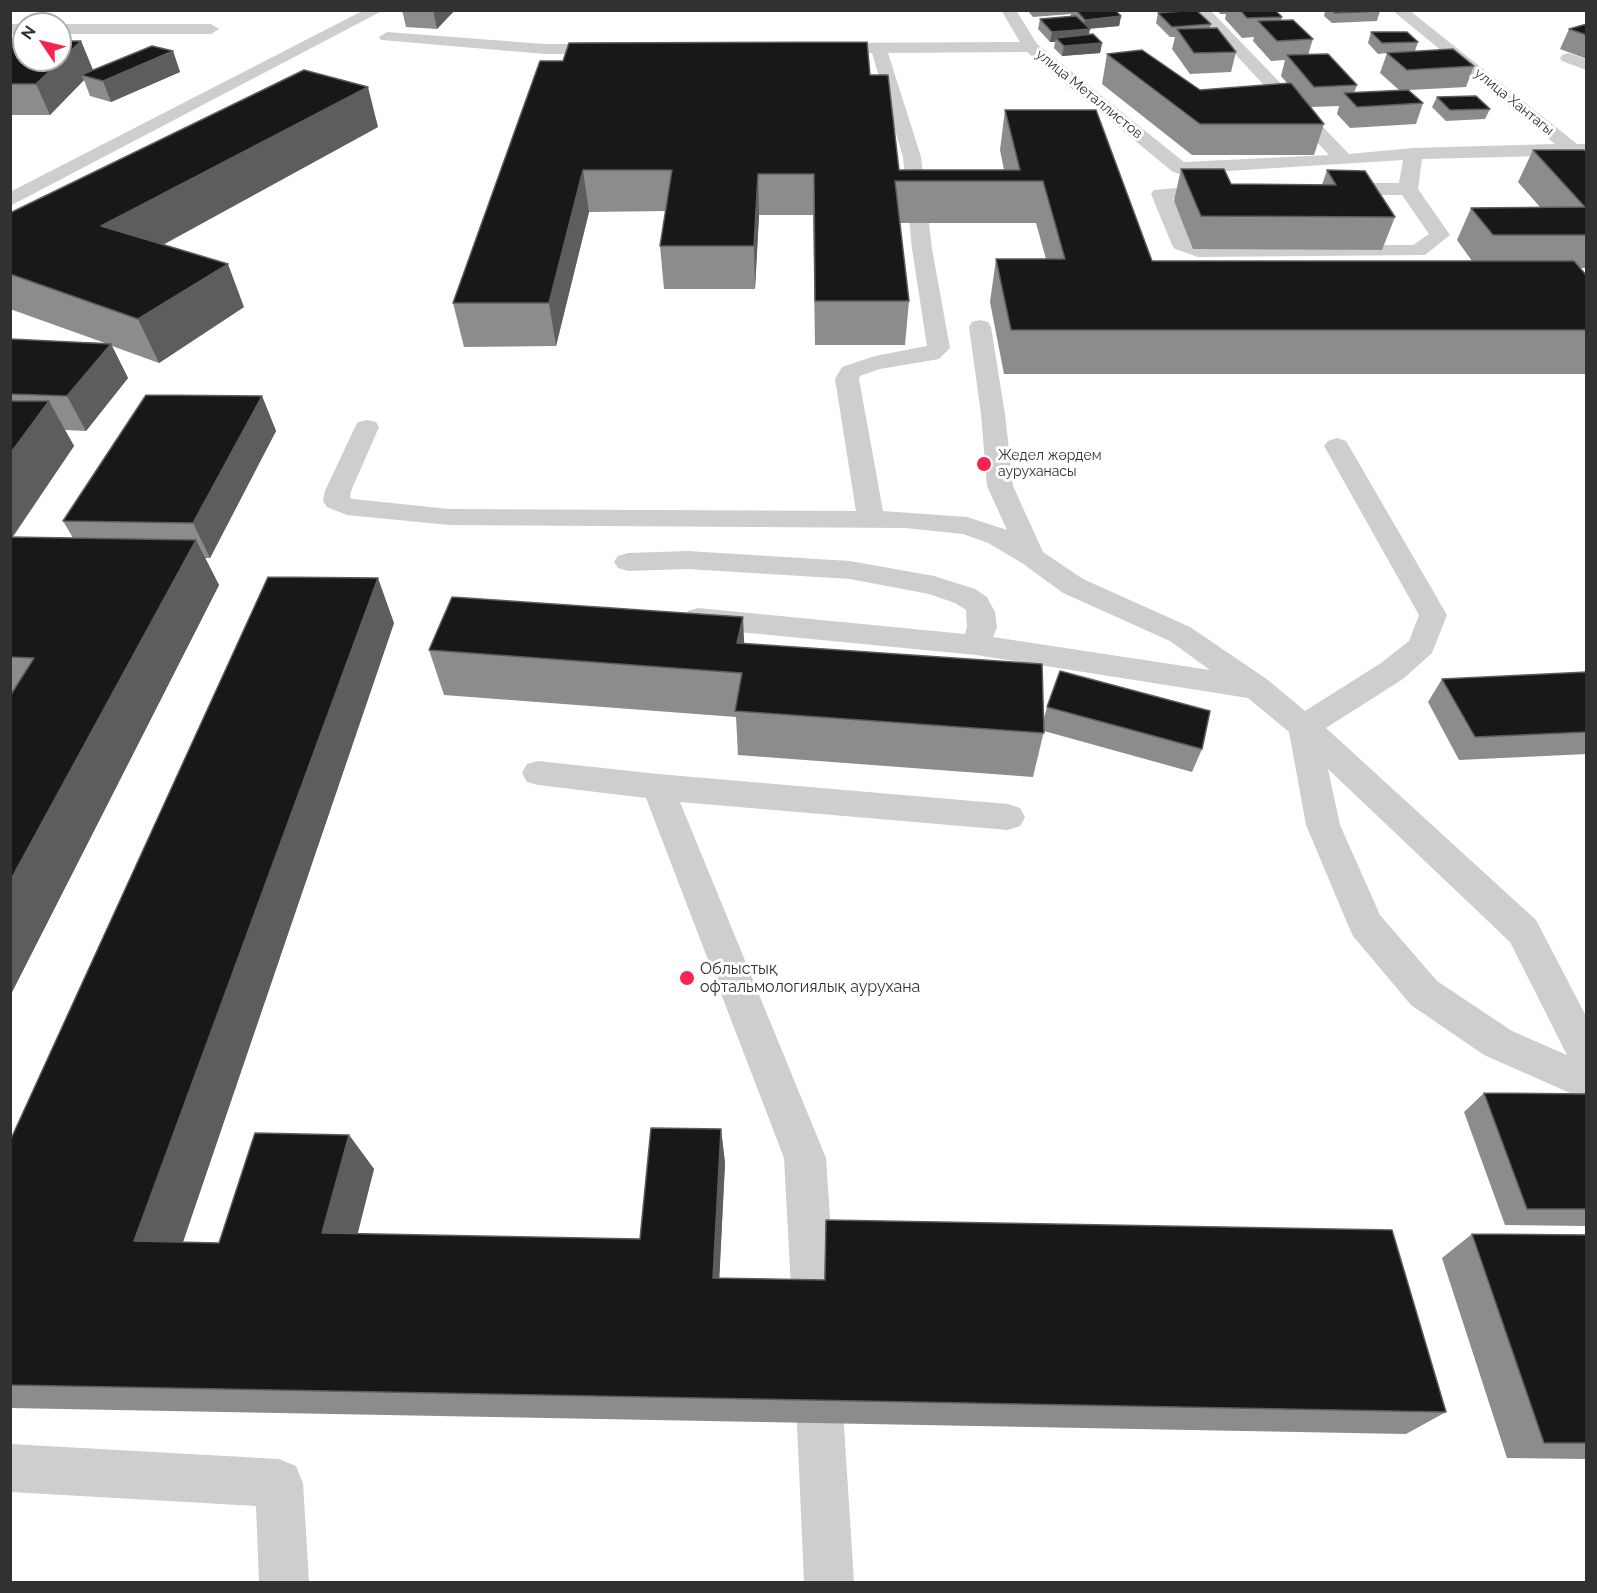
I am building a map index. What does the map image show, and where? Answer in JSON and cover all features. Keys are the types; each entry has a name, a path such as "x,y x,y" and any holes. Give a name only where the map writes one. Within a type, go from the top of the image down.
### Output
{"street":[{"path":"10,200 377,10"},
{"name":"улица Металлистов","path":"1008,10 1031,47 1180,168 1344,160"},
{"path":"1201,10 1344,160 1413,154 1579,149"},
{"name":"улица Хантагы","path":"1399,10 1579,149"},
{"path":"72,29 210,29"},
{"path":"387,37 544,49 628,49"},
{"path":"807,48 1031,47"},
{"path":"871,520 847,379 850,372 875,363 931,354 939,348 922,249 912,157 879,48"},
{"path":"1568,58 1587,65"},
{"path":"1241,190 1193,190 1161,194 1182,245 1198,251 1418,251 1440,235 1408,189 1413,154"},
{"path":"1313,189 1408,189"},
{"path":"980,327 993,414 1000,486 1032,557"},
{"path":"367,427 338,491 336,501 346,507 449,517 905,520 967,526 998,537 1032,557 1073,586 1180,634 1257,688 1304,727 1523,931 1587,1053"},
{"path":"1304,727 1392,671 1422,646 1433,615 1337,446"},
{"path":"628,562 687,560 850,570 934,585 965,596 977,604 981,612 982,627 976,645"},
{"path":"666,615 976,645 1257,688"},
{"path":"1304,727 1323,825 1366,925 1424,993 1498,1043 1587,1082"},
{"path":"538,773 658,788 1008,817"},
{"path":"658,788 805,1158 830,1582"},
{"path":"10,1468 279,1483 284,1582"}],"building":[{"path":"1076,10 1115,10 1121,16 1085,20"},
{"path":"1196,10 1211,24 1172,27 1158,13"},
{"path":"1240,10 1275,10 1282,17 1247,18"},
{"path":"1332,10 1379,10 1380,11 1335,13"},
{"path":"1076,16 1090,29 1052,32 1040,19"},
{"path":"1293,20 1313,39 1277,41 1258,21"},
{"path":"1587,24 1587,35 1569,29"},
{"path":"1217,28 1236,52 1194,53 1177,29"},
{"path":"1371,32 1407,32 1418,42 1382,43"},
{"path":"1093,34 1102,43 1064,46 1056,38"},
{"path":"12,40 12,72 49,72 36,84 10,84 10,41"},
{"path":"72,41 81,41 72,50"},
{"path":"867,42 870,75 888,75 899,170 1020,170 1005,110 1096,110 1152,261 1574,261 1587,276 1587,330 1011,330 996,259 1065,259 1043,181 895,181 909,301 815,301 814,174 758,174 754,246 660,246 672,170 583,170 549,303 453,303 540,61 563,61 569,43"},
{"path":"152,46 173,51 103,81 81,75"},
{"path":"1453,49 1474,66 1407,70 1387,53"},
{"path":"1142,50 1200,90 1291,83 1324,124 1200,124 1107,54"},
{"path":"1328,54 1357,85 1314,87 1287,55"},
{"path":"304,70 368,87 101,226 228,264 138,319 10,274 10,213"},
{"path":"1408,90 1423,103 1357,107 1344,93"},
{"path":"1476,96 1490,109 1450,110 1437,97"},
{"path":"1533,150 1584,150 1587,152 1587,235 1493,235 1471,208 1585,207"},
{"path":"1181,169 1224,169 1231,184 1336,185 1327,170 1365,171 1395,217 1201,216"},
{"path":"10,339 111,344 67,396 10,394"},
{"path":"146,395 262,396 193,523 63,521"},
{"path":"10,401 49,401 10,454"},
{"path":"10,537 196,540 10,881 10,696 34,658 10,657"},
{"path":"268,577 378,578 134,1241 219,1243 255,1133 349,1135 322,1233 640,1239 651,1128 721,1129 713,1278 825,1280 826,1220 1392,1230 1446,1412 10,1385 10,1141"},
{"path":"452,597 743,617 737,643 1042,664 1044,733 735,711 742,673 429,650"},
{"path":"1060,671 1210,711 1202,749 1047,707"},
{"path":"1587,672 1587,732 1475,737 1442,679"},
{"path":"1484,1093 1587,1094 1587,1209 1527,1209"},
{"path":"1472,1234 1587,1235 1587,1443 1544,1443"}],"place":[{"name":"Жедел жәрдем ауруханасы","path":"984,464"},
{"name":"Облыстық офтальмологиялық аурухана","path":"687,978"}]}
